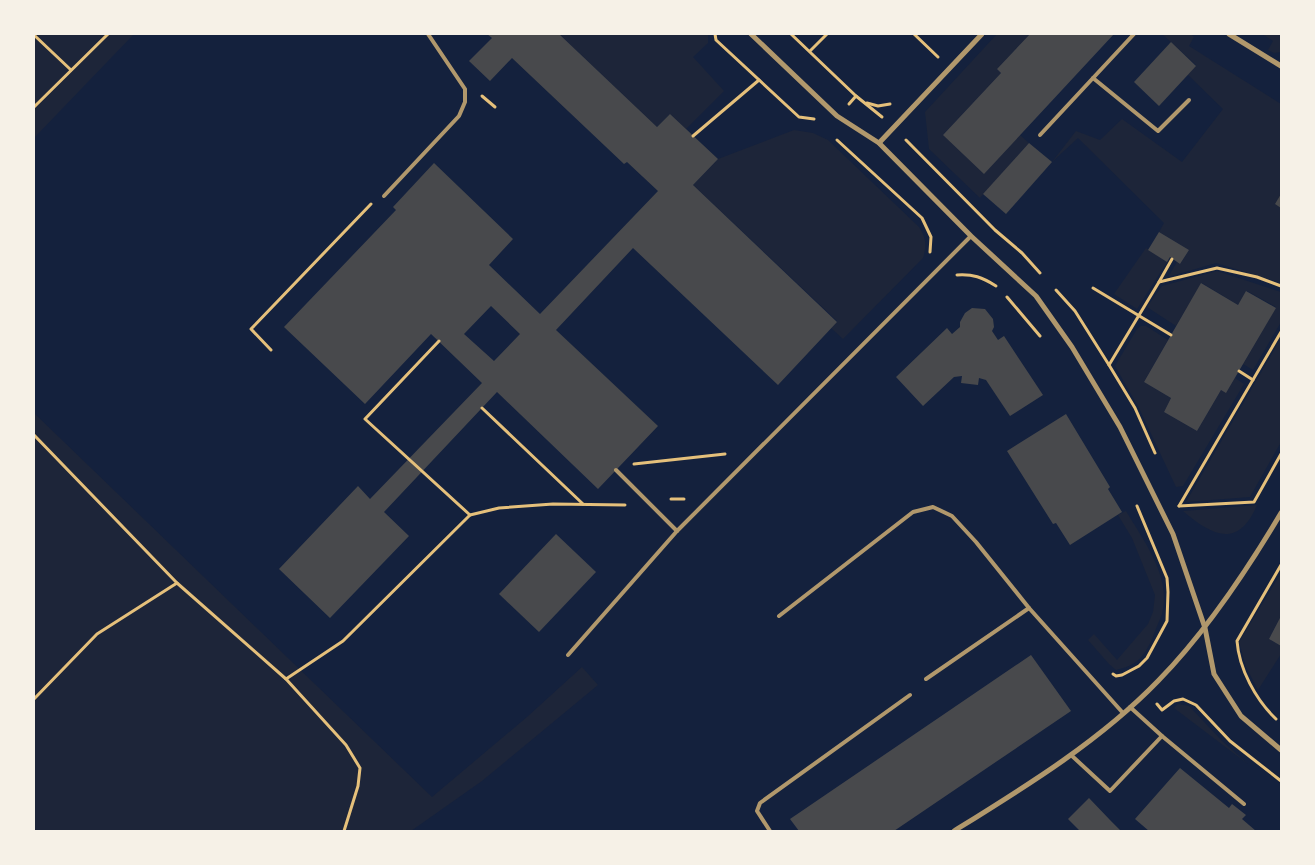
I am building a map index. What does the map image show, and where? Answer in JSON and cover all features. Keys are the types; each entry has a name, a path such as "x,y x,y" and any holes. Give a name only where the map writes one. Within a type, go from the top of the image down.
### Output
{"street":[{"path":"752,34 837,116 879,143 971,236 1036,296 1076,354 1120,426 1173,534 1205,628 1214,674 1241,716 1281,750"},
{"path":"879,143 982,34"},
{"path":"1229,34 1281,66"},
{"path":"954,831 1071,755 1123,713 1158,681 1205,628 1265,540 1281,513"}],"lane":[{"path":"384,196 459,116 465,102 465,89 428,34"},
{"path":"1040,135 1134,34"},
{"path":"1092,78 1158,130 1189,100"},
{"path":"568,655 678,531 971,236"},
{"path":"616,470 678,531"},
{"path":"779,616 913,512 933,507 952,516 976,542 1028,608 1123,713"},
{"path":"926,679 1028,608"},
{"path":"770,831 757,811 760,803 910,695"},
{"path":"1130,707 1244,804"},
{"path":"1071,755 1110,791 1162,736"}],"path":[{"path":"34,107 108,34"},
{"path":"791,34 856,96"},
{"path":"810,52 826,34"},
{"path":"914,34 940,59"},
{"path":"34,35 72,70"},
{"path":"693,136 759,80"},
{"path":"833,136 922,218 931,237 930,253 924,265 933,275 941,282 954,276 970,274 982,277 1001,290"},
{"path":"272,350 251,329 372,202 376,206 384,196"},
{"path":"1159,461 1136,408 1109,365 1172,259"},
{"path":"1159,282 1217,268 1257,277 1281,286"},
{"path":"1093,288 1171,335"},
{"path":"1006,296 1046,343"},
{"path":"1179,506 1281,332"},
{"path":"438,341 365,419 470,516"},
{"path":"1239,371 1253,380"},
{"path":"482,408 584,504"},
{"path":"34,435 177,583 286,679 346,745 360,768 358,786 344,831"},
{"path":"628,465 726,454"},
{"path":"1179,506 1254,502 1281,454"},
{"path":"663,495 671,499 682,500 689,498"},
{"path":"1175,497 1179,506"},
{"path":"1107,670 1116,676 1129,672 1139,666 1147,658 1167,621 1167,578 1135,501"},
{"path":"286,679 343,640 470,516 500,508 553,504 651,505"},
{"path":"1281,565 1237,642 1238,651 1254,693 1281,724"},
{"path":"34,699 97,634 177,583"},
{"path":"1129,672 1162,710 1174,701 1183,699 1196,706 1230,740 1281,781"}],"shaded area":[{"path":"34,34 134,34 34,138"},
{"path":"559,34 708,34 708,43 693,57 724,91 686,129 670,114 657,127"},
{"path":"997,34 1030,34 997,69 1001,73 943,135 1020,135 1029,143 980,198 929,149 925,112"},
{"path":"1162,34 1191,34 1194,37 1189,46 1281,104 1281,283 1216,263 1168,277 1177,262 1180,264 1189,250 1159,232 1164,223 1078,138 1052,162 1076,131 1100,140 1122,119 1182,162 1223,109 1186,73 1196,65"},
{"path":"1262,34 1281,34 1281,52 1274,53 1268,50 1273,41"},
{"path":"794,130 813,133 828,140 919,227 924,238 925,249 923,258 843,339 831,328 837,321 693,185 718,159"},
{"path":"1146,248 1167,262 1137,309 1114,294"},
{"path":"1217,271 1281,292 1281,322 1253,370 1243,364 1276,307 1247,291 1238,305 1202,283 1176,326 1147,307 1162,286"},
{"path":"1141,326 1146,326 1168,340 1144,382 1171,398 1164,412 1197,431 1221,390 1226,392 1235,378 1244,384 1183,486 1176,487 1139,408 1115,366 1137,329"},
{"path":"1281,338 1281,442 1250,497 1186,502"},
{"path":"34,413 432,797 527,717 582,667 598,685 482,781 411,831 34,831"},
{"path":"1257,505 1250,519 1241,528 1233,533 1223,534 1204,527 1183,511"},
{"path":"1126,511 1154,560 1163,586 1164,600 1162,614 1146,651 1134,663 1116,670 1088,640 1094,634 1117,660 1148,624 1153,612 1155,595 1132,538 1118,515"},
{"path":"1281,573 1281,616 1269,639 1281,646 1281,654 1258,690 1246,667 1239,642"},
{"path":"1178,704 1189,706 1222,741 1248,764 1174,708"}],"building":[{"path":"487,34 559,34 657,127 670,114 718,159 693,185 837,322 778,385 633,248 556,330 658,426 598,489 497,392 384,512 409,536 330,618 279,569 358,486 370,499 482,383 431,334 365,404 284,327 396,210 393,207 434,163 513,239 489,265 540,314 658,191 627,162 624,164 512,58 490,81 469,61 492,38","holes":["491,306 520,334 494,361 464,334"]},
{"path":"1030,34 1114,34 984,174 943,135 1001,73 997,69"},
{"path":"1171,42 1196,66 1159,106 1134,82"},
{"path":"1029,143 1052,162 1006,214 983,194"},
{"path":"1281,194 1281,208 1275,204"},
{"path":"1159,232 1189,250 1180,264 1170,257 1167,262 1148,250"},
{"path":"1201,283 1238,305 1246,291 1276,308 1226,393 1221,390 1197,431 1164,412 1171,398 1144,382"},
{"path":"972,308 985,309 993,319 994,327 992,331 998,340 1004,336 1043,395 1010,416 986,380 979,378 978,385 961,383 962,376 954,377 923,406 896,377 947,328 952,334 960,327 960,322 965,313"},
{"path":"1066,414 1110,487 1108,489 1122,512 1070,545 1056,523 1053,524 1007,451"},
{"path":"556,534 596,572 539,632 499,594"},
{"path":"1281,616 1281,646 1269,639"},
{"path":"1031,655 1071,711 894,831 799,831 790,819"},
{"path":"1180,768 1229,808 1232,804 1246,815 1242,819 1256,831 1149,831 1135,819"},
{"path":"1089,798 1121,831 1080,831 1068,819"}]}
